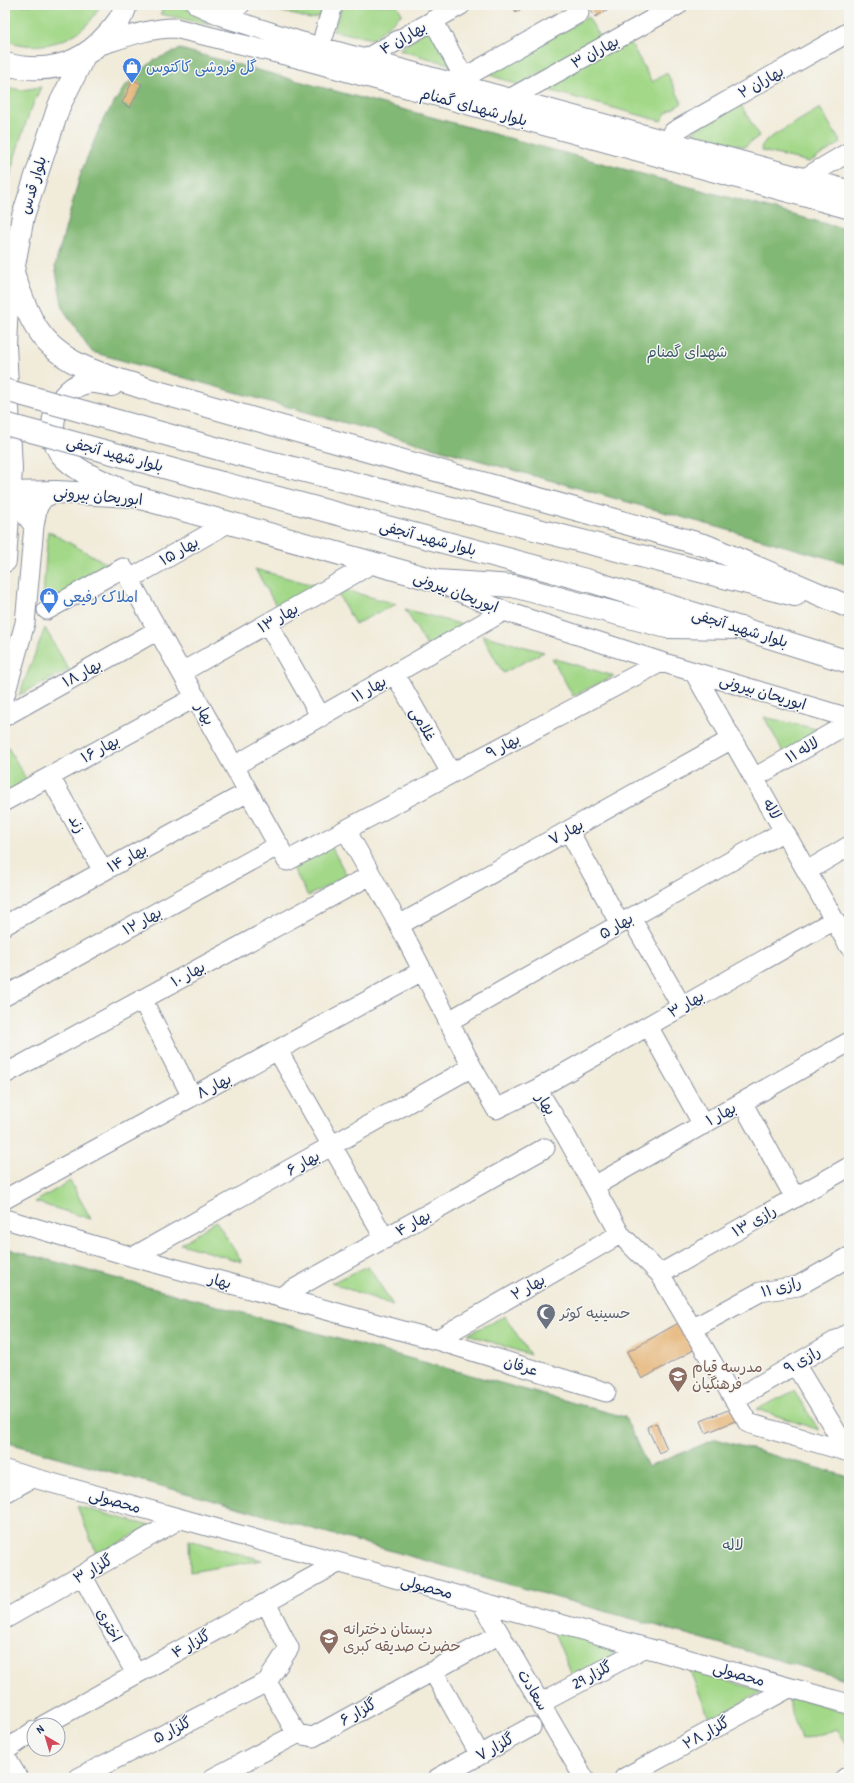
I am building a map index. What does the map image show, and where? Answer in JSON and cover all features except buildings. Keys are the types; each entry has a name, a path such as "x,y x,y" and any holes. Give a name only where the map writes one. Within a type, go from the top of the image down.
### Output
{"main road":[{"path":"5,64 22,69 45,69 68,64 91,51 114,29 126,5"},
{"name":"بلوار قدس","path":"5,561 11,469 5,322 13,273 23,216 39,163 59,106 91,51"},
{"path":"13,273 25,305 37,329 58,352 87,369 147,389 707,546 849,608"},
{"path":"133,496 72,466 61,453 54,439 53,422 57,406 68,392 79,385 89,382 147,389"},
{"path":"5,390 230,452 849,608"},
{"name":"بلوار شهید آنجفی","path":"5,424 593,582 849,662"},
{"name":"ابوریحان بیرونی","path":"9,493 56,492 133,496 438,581"},
{"path":"438,581 513,586 667,627 742,628"}],"street":[{"name":"بلوار شهدای گمنام","path":"197,5 235,11 373,55 810,174 849,190"},
{"path":"324,35 333,5"},
{"name":"بهاران ۴","path":"373,55 461,5"},
{"path":"465,75 579,13 574,5"},
{"name":"بهاران ۳","path":"518,95 678,5"},
{"path":"235,11 324,35 373,55 465,75 518,95 673,132 810,174 849,152"},
{"path":"433,20 465,75"},
{"name":"بلوار شهدای گمنام","path":"91,51 136,34 162,28 175,28 297,58 849,209"},
{"name":"بهاران ۲","path":"673,132 849,32"},
{"path":"5,695 26,623 34,526 40,503 44,498 56,492"},
{"path":"9,493 34,526"},
{"name":"بهار ۱۵","path":"47,610 228,523"},
{"name":"بهار ۱۳","path":"182,672 373,564"},
{"name":"بهار","path":"126,573 283,853"},
{"name":"ابوریحان بیرونی","path":"438,581 504,611 660,662 849,718"},
{"name":"بهار ۱۱","path":"234,766 504,611"},
{"path":"268,624 321,717"},
{"name":"بهار ۱۸","path":"5,716 158,630"},
{"name":"بهار ۹","path":"346,830 660,662"},
{"name":"لاله","path":"694,672 849,946"},
{"name":"غلامی","path":"395,674 451,774"},
{"name":"بهار ۱۶","path":"5,801 196,697"},
{"name":"لاله ۱۱","path":"754,778 849,723"},
{"name":"بهار ۷","path":"399,925 732,739"},
{"name":"زند","path":"50,777 103,872"},
{"name":"بهار ۱۴","path":"5,925 248,792"},
{"name":"بهار","path":"346,830 399,925 472,1067 496,1109 537,1088 620,1234 660,1274 748,1423 848,1452"},
{"name":"بهار ۱۲","path":"5,996 283,853 346,830"},
{"path":"568,831 682,1007"},
{"name":"بهار ۵","path":"448,1021 784,831"},
{"path":"807,871 849,846"},
{"name":"بهار ۱۰","path":"5,1074 371,875"},
{"name":"بهار ۳","path":"537,1088 834,920"},
{"name":"بهار ۸","path":"5,1200 422,971"},
{"path":"142,999 192,1097"},
{"path":"648,1026 703,1124"},
{"name":"بهار ۱","path":"594,1186 849,1042"},
{"path":"278,1051 385,1239"},
{"name":"بهار ۶","path":"133,1257 472,1067"},
{"path":"742,1102 795,1198"},
{"name":"بهار ۴","path":"280,1297 545,1148"},
{"name":"رازی ۱۳","path":"660,1274 849,1167"},
{"name":"بهار","path":"5,1219 133,1257 436,1340"},
{"name":"بهار ۲","path":"436,1340 620,1234"},
{"name":"رازی ۱۱","path":"692,1329 760,1292 798,1286 849,1257"},
{"name":"رازی ۹","path":"734,1400 849,1333"},
{"name":"عرفان","path":"436,1340 606,1392"},
{"path":"795,1364 848,1452"},
{"name":"محصولی","path":"5,1470 849,1704"},
{"path":"5,1493 32,1478"},
{"name":"گلزار ۳","path":"5,1619 180,1519"},
{"name":"گلزار ۴","path":"58,1717 338,1563"},
{"name":"اختری","path":"82,1575 136,1674"},
{"name":"سعادت","path":"481,1602 584,1778"},
{"path":"212,1778 297,1734 267,1682 289,1648 266,1603"},
{"name":"گلزار ۶","path":"297,1734 313,1737 500,1634"},
{"name":"گلزار 29","path":"541,1703 644,1648"},
{"path":"433,1671 480,1755"},
{"name":"گلزار ۵","path":"78,1778 267,1682"},
{"name":"گلزار ۲۸","path":"624,1778 789,1688"},
{"name":"گلزار ۷","path":"438,1778 531,1727"},
{"path":"5,1751 26,1736"},
{"path":"5,1756 18,1778"},
{"path":"845,1778 849,1776"}],"green space":[{"path":"5,5 100,5 84,28 72,36 46,45 32,46 5,40"},
{"path":"166,5 181,5 211,25 160,14"},
{"path":"264,5 325,5 320,16 310,19 265,7"},
{"path":"343,5 397,5 402,14 373,39 333,31"},
{"path":"588,17 601,38 519,85 487,74 488,72"},
{"path":"432,26 452,65 399,50"},
{"path":"627,36 652,82 667,73 682,103 666,113 661,121 537,87"},
{"name":"شهدای گمنام","path":"180,49 849,230 849,564 92,352 63,309 55,266 81,172 103,120 125,86 154,60"},
{"path":"5,87 21,90 41,87 29,114 20,141 5,198"},
{"path":"738,100 759,136 744,147 692,132"},
{"path":"820,108 841,143 809,162 762,151 761,147 766,140"},
{"path":"48,531 113,567 42,608"},
{"path":"255,569 317,586 277,607"},
{"path":"334,587 396,604 355,624"},
{"path":"405,609 467,626 427,646"},
{"path":"45,628 69,670 19,695"},
{"path":"482,635 544,652 503,673"},
{"path":"552,658 614,676 573,696"},
{"path":"764,717 825,731 785,755"},
{"path":"5,742 29,784 5,797"},
{"path":"331,846 347,876 308,896 293,868"},
{"path":"70,1181 91,1219 35,1202"},
{"path":"216,1221 242,1262 181,1244"},
{"name":"لاله","path":"5,1248 625,1417 648,1467 716,1439 849,1477 849,1680 5,1442"},
{"path":"368,1266 393,1305 331,1283"},
{"path":"505,1316 530,1355 468,1334"},
{"path":"794,1391 819,1430 757,1409"},
{"path":"77,1506 150,1526 97,1555"},
{"path":"189,1540 262,1560 190,1572"},
{"path":"553,1630 626,1650 573,1678"},
{"path":"690,1671 763,1691 710,1720"},
{"path":"786,1695 849,1713 849,1747 837,1729 801,1740"}],"place":[{"name":"گل فروشی کاکتوس","path":"132,84"},
{"name":"املاک رفیعی","path":"49,614"},
{"name":"حسینیه کوثر","path":"546,1330"},
{"name":"مدرسه قیام فرهنگیان","path":"678,1393"},
{"name":"دبستان دخترانه حضرت صدیقه کبری","path":"329,1655"}]}
